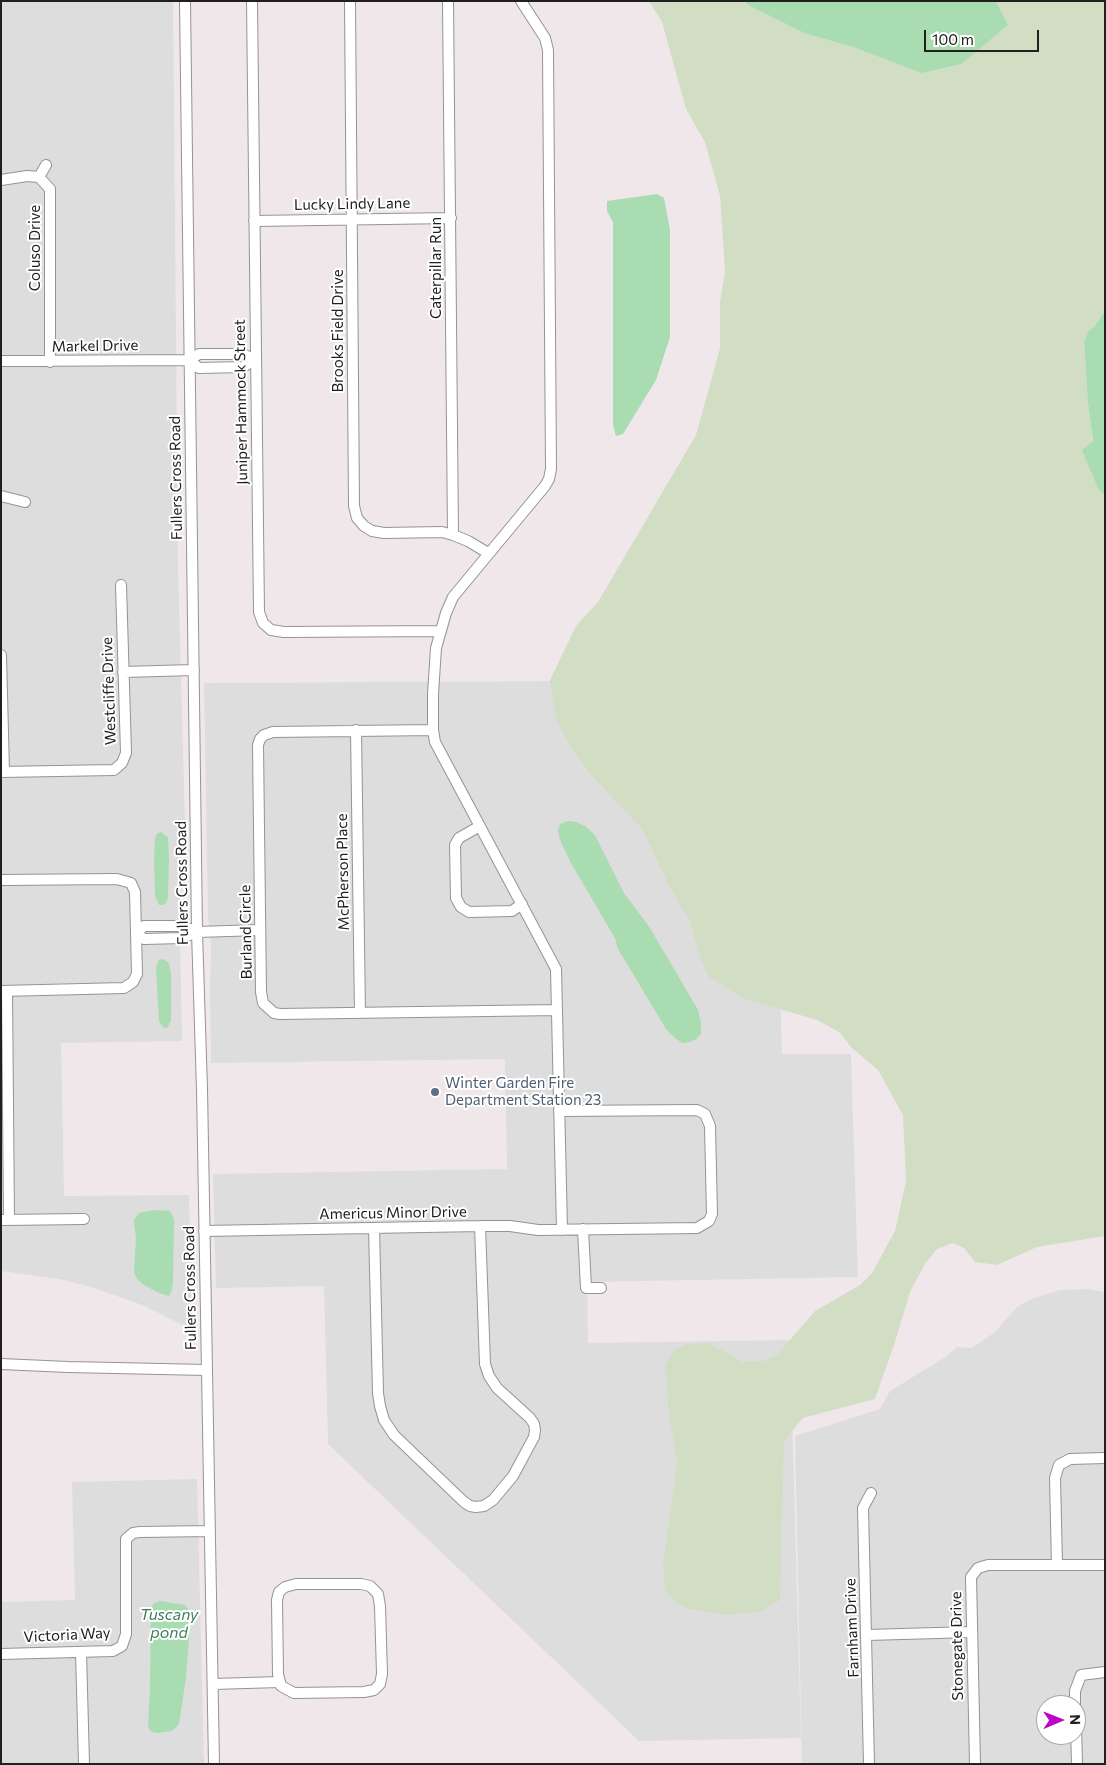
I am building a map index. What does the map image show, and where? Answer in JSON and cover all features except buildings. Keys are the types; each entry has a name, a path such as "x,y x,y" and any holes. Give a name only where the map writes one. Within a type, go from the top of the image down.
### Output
{"street":[{"name":"Fullers Cross Road","path":"185,1 197,932 214,1764"},
{"name":"Juniper Hammock Street","path":"252,1 259,612 263,623 272,630 284,632 440,631"},
{"name":"Brooks Field Drive","path":"350,1 354,506 357,518 372,531 384,533 442,532 453,534 488,554"},
{"name":"Caterpillar Run","path":"448,1 453,534"},
{"path":"521,1 545,38 548,50 551,469 545,486 453,597 440,631 436,648 433,685 433,730 436,742 556,970 562,1230"},
{"path":"1,180 27,176 39,177 46,165"},
{"name":"Coluso Drive","path":"39,177 50,189 50,362"},
{"name":"Lucky Lindy Lane","path":"254,221 451,218"},
{"path":"189,360 199,368 243,367 255,360"},
{"name":"Markel Drive","path":"1,361 189,360"},
{"path":"1,496 25,502"},
{"name":"Westcliffe Drive","path":"3,772 114,770 122,763 126,753 121,585"},
{"path":"1,655 3,772"},
{"path":"123,672 194,670"},
{"name":"McPherson Place","path":"356,730 360,1013"},
{"name":"Burland Circle","path":"433,730 273,732 264,735 260,739 258,745 260,930 263,1003 274,1013 280,1014 557,1010"},
{"path":"480,826 459,838 455,845 456,898 461,907 469,912 512,911 522,904"},
{"path":"1,880 116,879 131,883 135,892 137,974 133,982 124,988 4,991 5,1220 84,1219"},
{"path":"136,932 144,926 182,926 197,932 260,930"},
{"name":"Americus Minor Drive","path":"204,1231 480,1226 510,1226 538,1230 697,1228 708,1222 712,1214 710,1126 705,1114 697,1110 559,1111"},
{"path":"374,1228 378,1393 384,1420 394,1435 464,1502 476,1507 484,1506 492,1500 513,1476 534,1437 535,1430 530,1418 497,1388 484,1364 480,1226"},
{"path":"583,1229 586,1288 601,1288"},
{"path":"1,1364 68,1368 207,1370"},
{"path":"1057,1565 1054,1478 1059,1465 1070,1459 1105,1458"},
{"name":"Farnham Drive","path":"869,1764 864,1508 871,1493"},
{"name":"Victoria Way","path":"1,1654 113,1651 122,1646 126,1634 126,1539 133,1533 140,1532 210,1531"},
{"name":"Stonegate Drive","path":"975,1764 971,1577 978,1568 989,1565 1105,1565"},
{"path":"296,1584 361,1584 370,1586 378,1594 382,1674 380,1684 374,1690 364,1692 294,1693 286,1690 281,1686 280,1682 278,1674 277,1600 279,1592 296,1584"},
{"path":"867,1635 972,1632"},
{"path":"82,1652 84,1764"},
{"path":"1075,1695 1081,1675 1105,1672"},
{"path":"213,1684 280,1682"},
{"path":"1077,1745 1077,1764"}],"shaded area":[{"path":"1,1 173,1 178,568 185,823 178,823 182,1041 61,1043 64,1196 189,1195 192,1330 145,1306 88,1286 59,1279 1,1271"},
{"path":"649,1 745,1 746,4 804,33 856,48 1008,25 996,1 1105,1 1105,311 1094,327 1088,331 1084,342 1088,404 1099,490 1105,495 1105,1236 1037,1247 997,1265 975,1262 964,1248 953,1243 937,1249 925,1264 910,1292 875,1399 803,1418 784,1441 780,1600 760,1612 727,1615 689,1609 677,1603 665,1590 663,1564 677,1463 669,1415 665,1365 674,1350 688,1344 709,1343 743,1362 763,1361 776,1356 815,1311 860,1285 872,1273 895,1231 906,1181 903,1115 878,1070 852,1048 839,1032 817,1020 742,998 708,976 702,963 689,920 670,888 643,830 592,776 570,746 557,722 550,680 576,626 598,602 696,435 720,348 720,302 725,271 720,196 705,142 686,109 662,22"},
{"path":"771,680 782,1054 851,1054 858,1277 587,1282 588,1343 790,1340 801,1738 639,1741 328,1444 324,1286 216,1288 213,1174 507,1169 505,1059 211,1063 211,949 208,914 204,683"},
{"path":"1089,1289 1105,1292 1105,1764 802,1764 795,1436 880,1409 890,1391 944,1358 957,1347 972,1348 995,1332 1017,1307 1034,1298 1060,1290"},
{"path":"197,1479 204,1764 1,1764 1,1602 75,1600 72,1482"}],"water":[{"path":"745,1 996,1 1008,25 961,64 922,73 856,48 804,33 746,4"},
{"path":"657,194 664,198 670,230 670,337 656,380 623,434 616,436 613,425 613,222 607,211 607,201"},
{"path":"1105,311 1105,495 1099,490 1082,450 1093,441 1088,404 1084,342 1088,331 1094,327"},
{"path":"568,821 585,826 595,835 624,893 650,928 698,1010 701,1034 696,1039 683,1043 666,1029 617,947 616,940 571,863 560,840 558,830 560,824"},
{"path":"161,832 168,837 168,898 166,903 159,905 155,896 154,858 155,838"},
{"path":"163,959 169,963 171,974 171,1021 167,1028 163,1027 159,1021 156,967 159,960"},
{"path":"155,1210 170,1211 174,1219 173,1281 169,1296 144,1285 137,1279 134,1272 136,1238 134,1220 139,1213"},
{"name":"Tuscany pond","path":"160,1601 185,1605 188,1609 189,1640 186,1678 179,1724 172,1731 158,1733 152,1732 148,1724 151,1607 154,1603"}],"place":[{"name":"Winter Garden Fire Department Station 23","path":"435,1092"}]}
